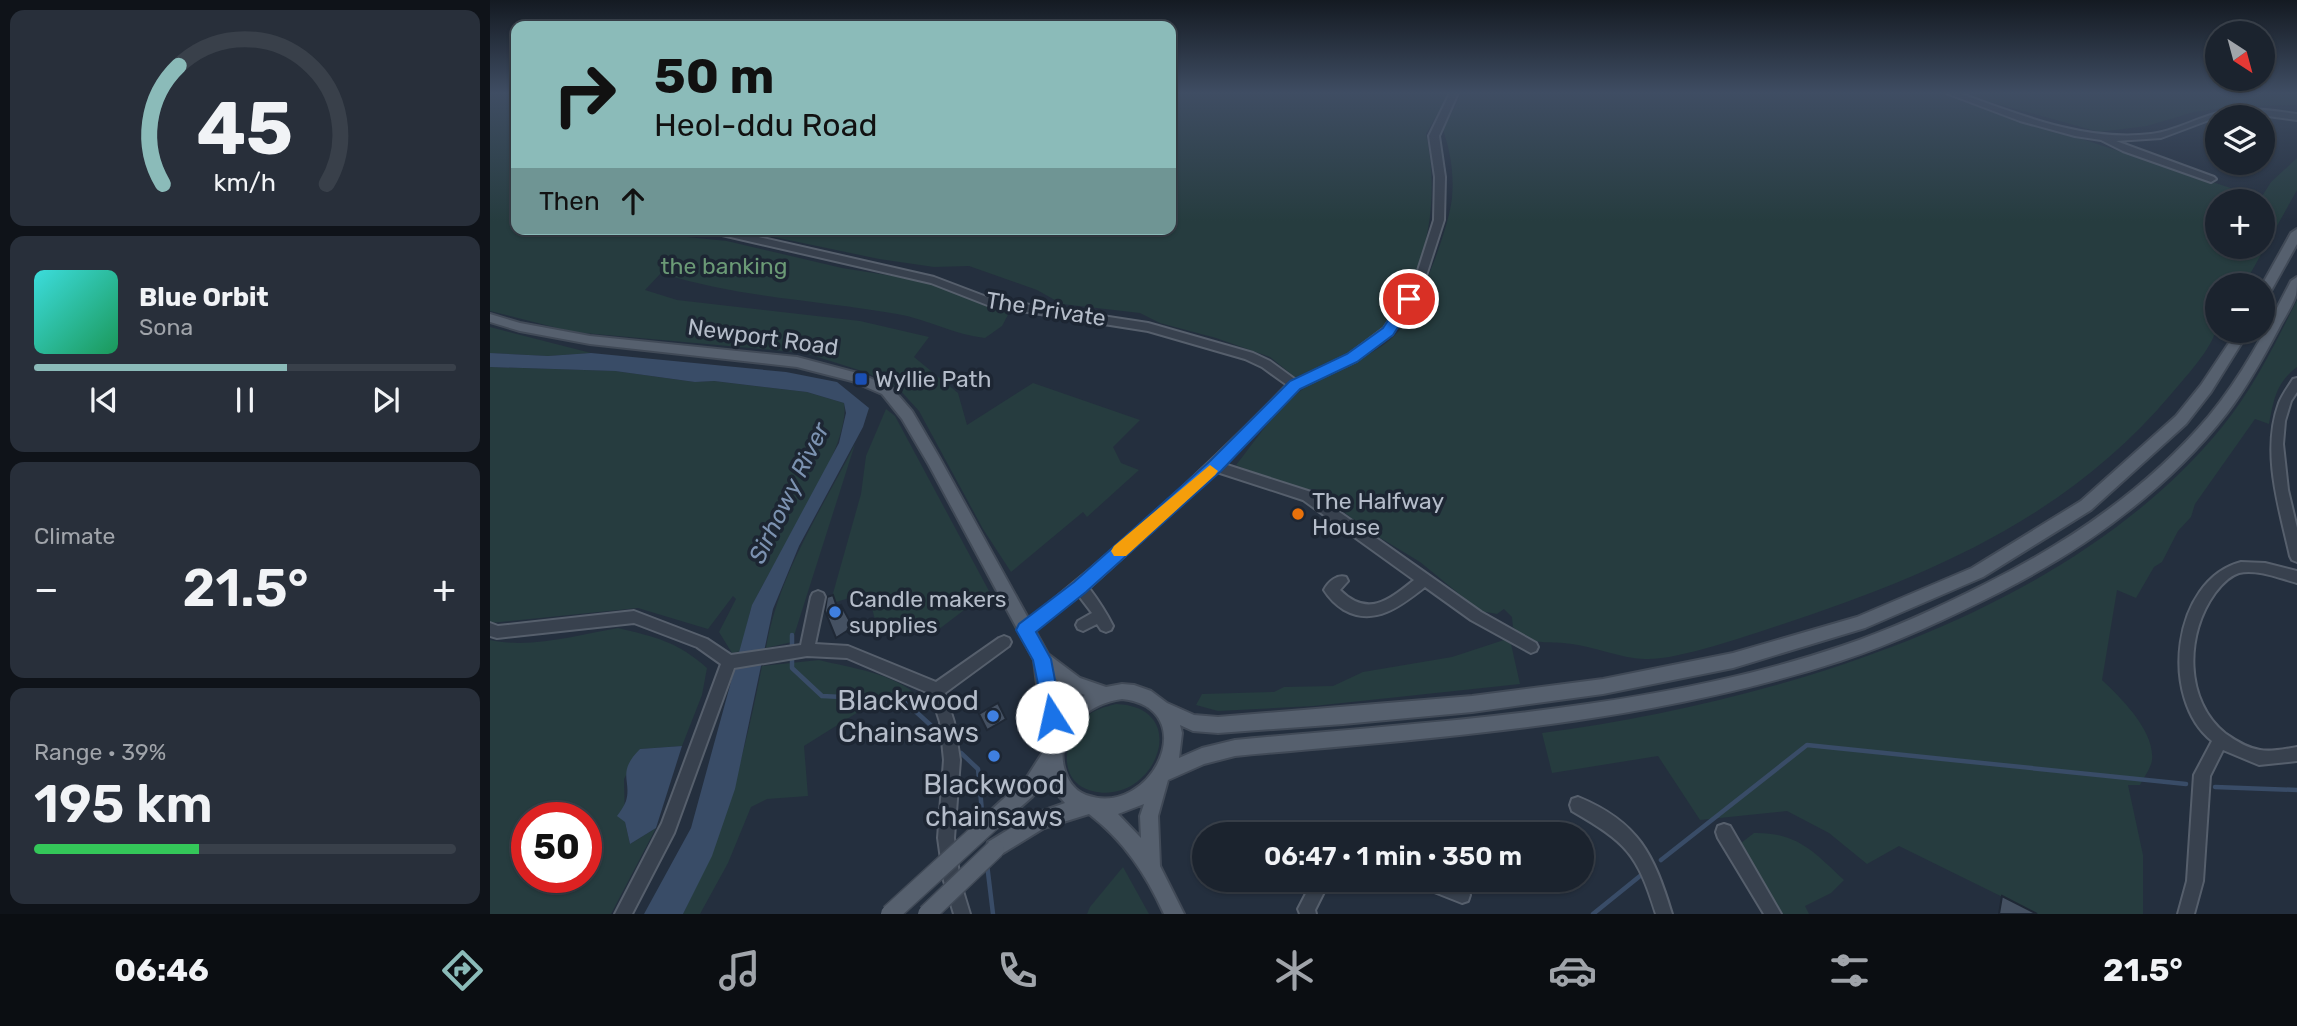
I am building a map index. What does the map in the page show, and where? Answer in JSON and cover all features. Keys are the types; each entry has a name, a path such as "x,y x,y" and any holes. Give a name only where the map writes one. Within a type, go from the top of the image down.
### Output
{"main road":[{"path":"2275,273 2297,233"},
{"path":"927,914 995,849 1040,820 1091,807 1125,803 1144,794 1162,777 1202,756 1235,748 1538,717 1668,699 1780,673 1903,632 1994,590 2062,550 2143,491 2216,417 2265,344 2297,282"},
{"name":"Newport Road","path":"490,318 520,327 590,340 797,362 856,377 887,391 907,415 1042,659 1068,680 1105,694"},
{"path":"890,914 1022,794 1053,749 1063,725 1079,708 1105,694 1126,692 1142,695 1162,709 1193,723 1218,725 1541,696 1678,674 1840,628 1912,601 1976,571 2082,507 2138,462 2180,421 2207,387 2235,343"},
{"name":"Newport Road","path":"1042,659 1053,749"},
{"path":"1152,866 1149,816 1172,752 1173,732 1162,709"},
{"path":"1053,749 1054,774 1061,788 1073,800 1091,807 1123,829 1152,866 1174,914"}],"street":[{"path":"1025,630 1080,587 1215,466 1295,385 1352,358 1388,331 1419,283 1439,220 1440,177 1434,136"},
{"path":"2101,136 2155,136"},
{"path":"2101,136 2126,149 2211,180"},
{"name":"The Private","path":"735,235 934,280 990,302 1148,327 1249,356 1266,364 1295,385"},
{"path":"2297,382 2284,401 2278,429 2284,496 2297,556"},
{"path":"1215,466 1307,496 1486,622 1531,647"},
{"path":"2297,577 2248,567 2233,569 2219,579 2198,609 2190,630 2186,656 2189,699 2201,718 2221,739 2255,756 2272,758 2297,754"},
{"path":"1341,581 1331,590 1344,606 1367,613 1394,604 1425,579"},
{"path":"1080,587 1103,620 1083,625"},
{"path":"805,650 818,597"},
{"path":"490,629 497,632 634,617 702,643 729,662 805,650 848,652 937,690 947,722 952,760 946,838 952,881 962,914"},
{"path":"937,690 1004,642"},
{"path":"623,914 668,827 729,662"},
{"path":"2186,914 2195,881 2202,775 2221,739"},
{"path":"1578,805 1623,831 1643,856 1649,864 1664,914"},
{"path":"1724,832 1773,914"},
{"path":"1308,914 1307,909 1316,892"},
{"path":"1455,892 1462,895"}],"green space":[{"name":"the banking","path":"490,136 511,136 511,235 667,235 727,241 842,268 931,282 1010,311 1002,326 985,338 897,314 720,288 661,273 645,290 677,300 860,321 929,337 914,357 958,393 967,425 1033,383 1140,420 1113,447 1121,463 1139,470 1087,517 1083,512 1011,572 983,529 919,411 898,388 865,372 805,353 573,332 490,311"},
{"path":"1176,136 1426,136 1432,187 1430,214 1426,240 1407,291 1393,313 1368,341 1296,378 1270,357 1216,338 1160,323 1140,313 1062,304 1037,290 969,266 934,267 879,259 765,235 1176,235"},
{"path":"1445,136 2072,136 2234,189 2205,189 2205,259 2259,259 2251,273 2205,273 2205,343 2210,343 2204,354 2131,437 2087,475 2041,508 1992,538 1941,563 1833,607 1692,652 1644,659 1581,645 1534,641 1513,627 1512,617 1504,609 1497,614 1480,611 1420,562 1364,528 1315,489 1299,489 1281,484 1236,465 1275,415 1293,397 1314,381 1385,344 1404,325 1431,270 1450,212 1452,172"},
{"path":"2297,158 2297,190 2275,229 2275,189 2267,189"},
{"path":"2297,300 2297,367 2280,385 2269,424 2255,419 2195,504 2191,517 2178,531 2162,562 2154,567 2136,598 2117,590 2102,680 2143,727 2151,749 2152,760 2140,785 2128,785 2143,855 2143,914 2037,914 1899,846 1867,864 1829,833 1787,811 1700,820 1658,756 1552,773 1542,733 1632,719 1724,699 1819,672 1911,639 2000,599 2083,550 2158,493 2222,427 2254,382"},
{"path":"490,327 591,353 548,356 490,353"},
{"path":"490,367 615,371 695,382 714,381 807,392 844,403 843,422 836,447 809,503 753,604 741,651 732,653 719,632 736,599 733,596 708,629 638,608 490,623"},
{"path":"886,409 895,416 989,591 930,636 928,622 921,618 877,628 868,592 830,604 861,494 866,456"},
{"path":"855,444 792,642 766,648 772,620 791,568"},
{"path":"618,628 676,646 707,668 702,695 682,746 640,749 624,779 625,822 630,844 656,828 611,914 490,914 490,640 522,643"},
{"path":"1504,640 1511,644 1520,684 1314,706 1218,711 1196,705 1202,694 1274,692 1284,687 1333,686 1363,672 1452,657"},
{"path":"819,660 885,677 919,697 907,704 903,700 879,699 804,746 808,796 767,799 751,807 728,863 700,914 683,914 711,852 732,793 762,666"},
{"path":"1116,704 1140,709 1154,721 1159,737 1157,755 1148,771 1133,785 1114,792 1092,791 1080,786 1072,778 1068,768 1068,746 1078,725 1086,717"},
{"path":"1754,833 1793,840 1814,853 1844,880 1831,893 1805,906 1809,914 1781,914 1741,843"},
{"path":"1123,867 1149,914 1087,914 1090,907"}],"water":[{"path":"490,353 548,356 591,353 786,372 837,382 869,408 863,427 799,546 773,609 735,789 712,856 683,914 644,914 691,828 752,605 839,443 846,413 844,403 807,392 714,381 695,382 615,371 490,367"},
{"path":"682,746 656,828 630,844 625,822 617,816 626,801 629,764 640,749"}],"building":[{"name":"Candle makers supplies","path":"833,595 837,607 841,605 853,627 836,638 825,611 827,597"},
{"name":"Blackwood Chainsaws","path":"998,703 1006,719 987,730 979,714"},
{"path":"2002,896 2037,914 1999,914"}],"waterway":[{"path":"792,635 792,668 822,696 903,700 936,730"},
{"path":"1661,860 1807,745 2186,784"},
{"path":"961,753 978,769 983,822"},
{"path":"2215,787 2297,790"},
{"path":"987,864 993,914"},
{"path":"1593,914 1640,876"}],"slow traffic":[{"path":"1120,551 1210,471"}],"place":[{"name":"Wyllie Path","path":"861,379"},
{"name":"The Halfway House","path":"1298,514"},
{"name":"Candle makers supplies","path":"835,612"},
{"name":"Blackwood Chainsaws","path":"993,716"},
{"name":"Blackwood chainsaws","path":"994,756"}],"route":[{"path":"1052,717 1042,659 1025,630 1080,587 1215,466 1280,397 1295,385 1352,358 1388,331 1409,299"}],"water label":[{"name":"Sirhowy River","path":"789,493"}]}
